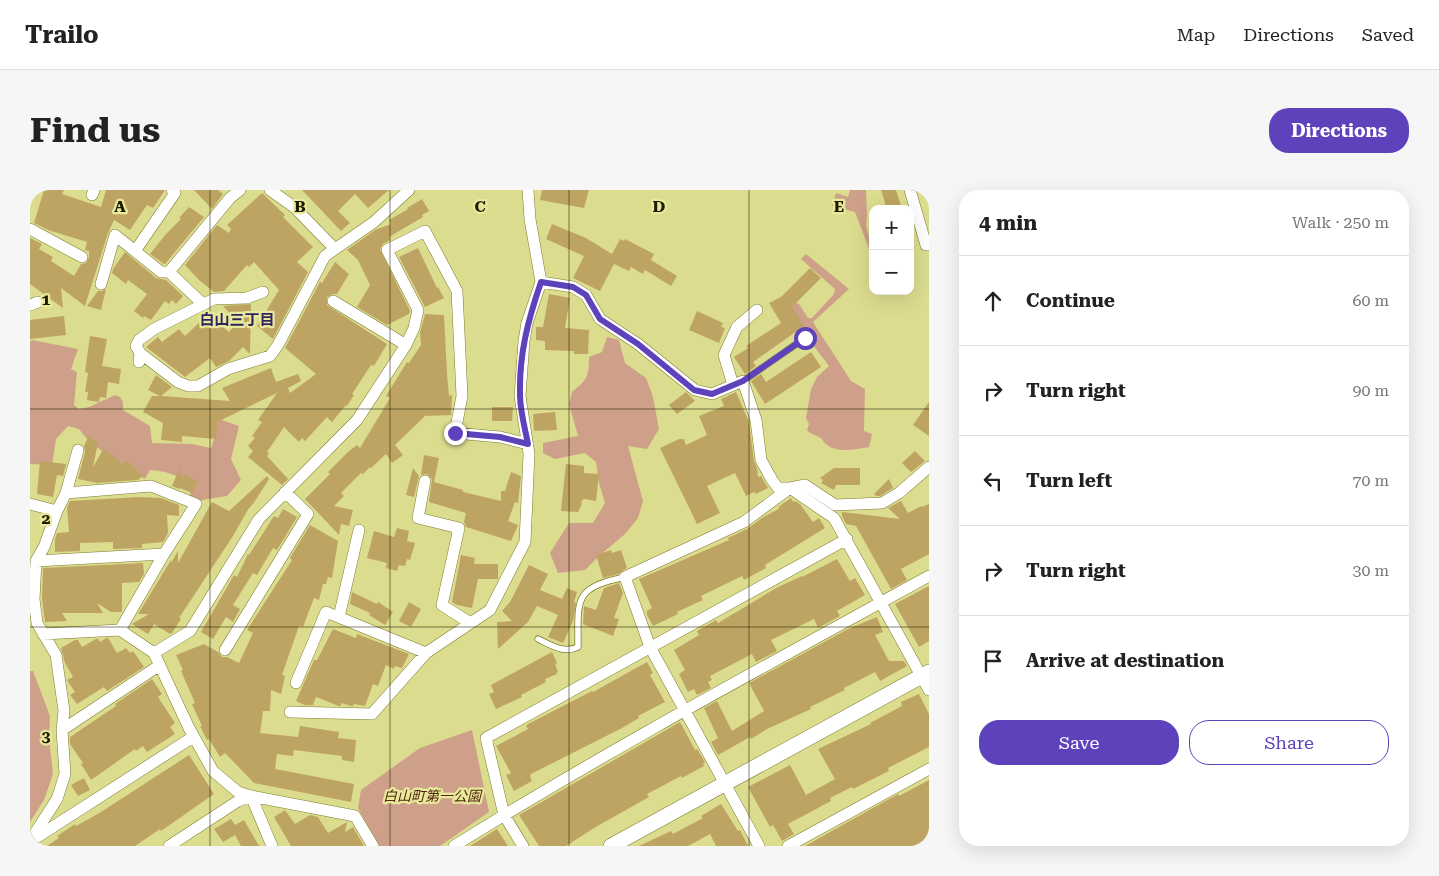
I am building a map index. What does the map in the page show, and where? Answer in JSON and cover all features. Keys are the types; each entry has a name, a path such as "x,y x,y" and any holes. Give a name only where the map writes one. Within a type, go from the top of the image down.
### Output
{"street":[{"path":"136,252 175,193 172,190"},
{"path":"169,272 230,198 240,190"},
{"path":"270,190 294,207 335,249"},
{"path":"263,292 247,298 214,299 154,329 139,340 136,346 139,358 178,382 188,386 198,386 228,370 270,356 282,338 324,256 374,222 409,190"},
{"path":"290,712 372,714 426,653 490,610 525,542 529,454 520,396 527,323 541,282 530,220 528,190"},
{"path":"910,190 926,245 929,244"},
{"path":"30,229 82,257"},
{"path":"154,653 190,631 259,519 357,420 406,344 414,328 418,310 387,250 425,231 457,291 462,396 455,433 500,437 528,444"},
{"path":"101,284 115,235 161,272 169,272 203,304"},
{"path":"541,282 573,287 586,295 600,319 638,344 694,390 712,394 738,383"},
{"path":"334,301 406,344"},
{"path":"611,846 725,784 927,679 880,603 834,518 790,488 778,488 761,460 756,420 724,356 736,328 757,310"},
{"path":"30,841 56,799 65,774 62,730 64,711 56,655 37,623 34,599 36,561 44,547 57,511 66,493 78,450"},
{"path":"759,846 650,647 625,577 744,522 796,485 805,485 835,505 882,503 900,493 929,467"},
{"path":"425,481 418,518 459,528 442,605 470,623"},
{"path":"66,493 151,486 196,504 164,554 120,630"},
{"path":"224,650 308,514 285,492"},
{"path":"30,505 57,511"},
{"path":"339,617 359,530"},
{"path":"523,846 504,815 486,738 847,539"},
{"path":"36,561 164,554"},
{"path":"454,846 685,710 929,576"},
{"path":"296,683 326,612 426,653"},
{"path":"43,634 120,630 154,653 193,736 213,771 238,792 355,816 372,846"},
{"path":"62,730 160,665"},
{"path":"30,841 193,736"},
{"path":"788,846 929,769"},
{"path":"169,846 238,801 251,796"},
{"path":"251,796 272,846"}],"lane":[{"path":"738,383 805,338"},
{"path":"538,639 558,649 570,651 578,647 578,608 582,595 591,587 606,581 625,577"}],"green space":[{"path":"850,190 866,190 866,226 869,236 869,249 855,212 832,206 836,193 848,197"},
{"path":"806,254 849,289 813,322 851,381 865,389 864,431 872,434 869,447 846,450 835,449 807,430 809,424 806,418 811,389 817,377 829,366 810,341 790,306 794,302 799,304 808,318 812,318 834,294 835,289 801,259"},
{"path":"607,337 619,340 625,363 646,378 653,397 659,429 647,449 628,446 643,501 638,518 625,534 585,570 558,573 550,553 569,523 593,523 605,503 599,483 596,462 585,453 555,459 543,453 543,443 578,436 569,404 572,392 586,378 589,357 602,352"},
{"path":"32,340 78,349 71,369 77,372 74,405 79,409 89,407 115,395 120,397 123,402 123,410 150,426 152,443 192,444 211,448 216,433 214,420 219,419 239,426 231,459 241,480 227,496 196,501 189,498 193,486 183,479 168,473 150,470 145,479 108,456 87,439 79,429 68,426 56,439 52,465 30,464 30,342"},
{"path":"30,671 33,671 50,716 49,737 53,774 44,800 30,822"},
{"name":"白山町第一公園","path":"472,730 489,812 440,846 379,846 358,808 361,790 420,748"}],"building":[{"path":"44,190 64,190 62,194 101,207 106,190 165,190 153,208 147,205 130,230 114,220 108,233 85,306 61,288 63,308 30,284 30,238 42,244 39,249 53,257 51,261 74,276 81,264 86,263 89,257 89,251 85,250 87,242 48,230 34,223"},
{"path":"194,190 218,190 223,194 212,209"},
{"path":"302,190 389,190 368,208 355,194 338,211 350,223 341,231"},
{"path":"542,190 589,190 584,208 540,200"},
{"path":"881,190 896,190 901,205 886,205"},
{"path":"262,193 285,215 283,217 313,247 297,262 308,272 273,339 257,326 279,290 254,262 249,267 247,265 224,291 214,292 185,265 217,225 229,233 231,229 227,225"},
{"path":"422,199 429,211 422,215 423,217 389,237 390,240 383,244 380,249 410,311 409,314 387,325 357,307 370,285 358,260 347,250 375,230 391,224 389,220"},
{"path":"189,207 204,217 164,264 150,254 181,219 179,218"},
{"path":"552,224 586,238 612,254 620,239 624,241 625,239 654,254 651,260 677,276 671,286 645,270 643,274 631,267 629,271 614,264 600,291 573,278 584,256 546,239"},
{"path":"418,248 437,288 444,298 425,307 399,257"},
{"path":"125,252 156,278 166,280 183,296 176,304 172,300 169,304 165,301 151,320 144,316 143,318 134,311 147,294 128,280 126,284 112,273"},
{"path":"335,262 349,274 337,294 327,297 327,305 387,344 374,366 371,365 352,394 354,395 347,406 332,422 327,417 305,441 302,438 299,442 284,427 267,452 269,453 267,456 288,479 282,485 248,457 253,451 248,446 255,438 252,436 262,422 258,420 277,393 217,422 216,439 182,436 182,442 161,440 163,423 143,412 152,396 160,396 148,390 156,375 172,387 161,396 230,401 222,388 271,368 276,382 298,374 301,381 288,388 290,393 316,374 285,348 320,282 322,283"},
{"path":"810,268 821,278 792,307 804,326 753,362 756,366 745,374 734,357 748,348 746,346 781,323 769,303 781,297"},
{"path":"106,289 101,310 87,306 98,291"},
{"path":"549,294 570,298 565,328 589,330 588,354 574,354 574,351 545,350 545,341 536,340 536,327 543,327"},
{"path":"251,304 250,354 243,347 229,361 216,367 210,358 185,377 146,347 158,337 162,342 179,329 185,336 202,320 203,322 210,316 229,332 238,322 223,306"},
{"path":"697,311 723,323 721,327 725,328 719,343 689,330"},
{"path":"425,314 444,315 449,396 452,395 451,415 425,416 395,445 403,455 392,463 386,454 371,468 363,474 361,473 341,493 344,496 334,506 353,510 349,526 341,524 339,535 305,499 330,474 328,472 348,452 357,445 360,448 390,398 386,396 407,362 409,363 421,345 420,333"},
{"path":"64,316 66,335 30,339 30,320"},
{"path":"90,336 107,339 102,366 121,369 119,384 108,382 106,398 100,397 99,402 87,400 88,392 85,392 88,373 85,372"},
{"path":"811,352 821,367 765,404 751,381 761,374 766,382"},
{"path":"686,392 695,401 677,414 669,405"},
{"path":"736,392 749,422 758,477 761,476 768,488 756,494 754,492 746,496 735,473 707,486 720,513 697,524 660,448 679,439 684,439 686,445 707,435 699,416 724,406 721,399"},
{"path":"929,402 929,436 913,425"},
{"path":"492,407 513,407 512,421 492,421"},
{"path":"555,412 557,430 534,431 533,414"},
{"path":"89,435 98,443 93,467 104,448 122,464 127,460 143,476 138,480 97,483 78,479 85,452 84,446"},
{"path":"915,451 925,461 911,472 902,463"},
{"path":"424,455 439,458 434,482 463,490 463,492 501,501 501,491 505,491 511,472 521,476 518,503 515,502 508,521 518,525 511,541 466,527 464,522 466,513 429,502 432,479 427,474 421,475"},
{"path":"40,461 66,464 63,476 57,475 53,497 37,494"},
{"path":"566,464 584,466 584,473 599,474 596,501 582,500 578,512 561,511"},
{"path":"180,467 180,475 185,475 198,481 192,493 172,486"},
{"path":"413,468 419,476 414,497 406,495"},
{"path":"834,468 860,468 860,485 836,485 834,490 821,483 823,480 820,478"},
{"path":"267,476 269,479 179,618 181,619 172,633 170,634 154,624 148,634 132,624 149,614 138,614 178,551 178,563 212,502 229,511"},
{"path":"889,479 893,488 880,496 876,496 874,494"},
{"path":"139,497 161,498 179,505 179,516 167,515 168,533 163,542 142,544 142,548 113,549 113,542 80,543 80,551 55,552 57,533 69,532 67,508 70,501"},
{"path":"791,498 793,502 795,501 800,504 813,522 819,518 825,528 765,565 766,568 744,580 742,576 701,596 703,600 653,626 647,615 647,611 652,608 639,579 729,540 728,538 747,529 780,508 778,507"},
{"path":"901,501 908,513 929,504 929,554 901,569 907,580 891,589 856,526 846,524 842,512 900,519 888,508"},
{"path":"283,509 297,517 277,550 273,548 257,575 253,573 233,605 240,609 233,622 226,617 213,639 201,632 234,575 237,577 248,554 274,516 278,518"},
{"path":"310,525 338,541 332,578 328,577 326,584 323,584 319,600 314,598 303,627 299,626 282,675 285,676 281,694 271,690 270,711 263,711 260,733 298,737 300,726 339,732 338,738 356,740 354,762 342,760 342,756 294,750 293,756 277,754 275,769 354,784 351,802 254,783 225,753 220,757 209,739 207,740 200,726 202,726 192,704 195,703 176,655 204,644 218,652 222,657 227,657 239,663 253,633 247,630 292,560 290,558"},
{"path":"397,528 409,531 407,541 415,543 410,560 407,559 405,566 399,565 397,571 386,568 387,563 367,558 374,531 394,537"},
{"path":"611,550 612,553 621,550 627,568 618,574 603,578 596,555"},
{"path":"461,555 475,558 474,564 498,564 498,579 478,579 472,608 452,602"},
{"path":"837,559 850,581 855,578 865,595 837,611 840,616 818,628 814,619 771,640 777,651 756,662 752,654 710,676 712,680 708,682 711,688 697,695 694,689 688,692 679,674 685,670 674,650 699,635 697,631 716,620 718,623 778,587"},
{"path":"143,563 144,574 139,582 122,583 122,612 111,612 97,603 103,613 62,613 67,621 45,622 42,599 43,568"},
{"path":"529,565 548,574 540,590 562,599 567,588 577,592 574,602 576,603 573,621 563,643 548,637 558,615 537,606 528,622 498,649 497,622 512,621 502,611 510,602"},
{"path":"619,583 623,593 614,618 619,619 613,636 583,624 584,606 596,610 604,588"},
{"path":"929,586 929,641 919,647 895,604"},
{"path":"352,592 377,604 378,602 393,612 385,625 369,615 370,613 350,604"},
{"path":"409,602 421,609 411,627 399,621"},
{"path":"877,617 883,632 875,635 889,661 904,661 907,666 880,681 875,672 844,688 845,690 810,707 811,709 767,729 751,739 750,737 718,755 711,742 718,738 704,708 717,701 732,731 764,711 749,683 848,629"},
{"path":"333,629 356,638 357,634 409,654 402,668 395,666 394,669 386,665 378,686 373,684 365,706 354,704 351,706 341,703 341,706 339,706 316,697 313,705 305,705 296,701 314,660 317,660"},
{"path":"108,638 117,653 126,648 130,653 133,651 144,667 107,691 104,687 77,704 70,695 75,692 67,680 73,677 65,663 61,648 75,640 78,640 82,647 96,639 100,642"},
{"path":"552,652 557,663 555,664 557,674 545,679 546,682 521,695 522,697 496,709 489,694 494,692 491,685"},
{"path":"647,662 653,673 650,675 665,702 638,716 639,718 622,728 531,774 532,781 514,791 506,775 511,773 496,746 528,729 526,726 528,724 593,692"},
{"path":"152,679 162,694 158,697 175,723 170,727 175,734 147,752 143,746 136,751 135,749 91,780 81,764 83,763 70,744 70,737"},
{"path":"919,694 929,714 929,747 888,768 889,771 830,798 831,801 788,824 794,834 782,841 773,825 770,827 748,787 790,765 806,795 835,779 818,749 871,724 902,706 901,702"},
{"path":"680,722 695,750 697,749 705,762 704,766 647,794 649,797 566,846 539,846 519,815"},
{"path":"189,755 214,794 161,831 160,829 135,846 47,846 59,838 57,836 75,824 76,826 101,812"},
{"path":"84,778 90,790 78,796 71,785"},
{"path":"929,780 929,838 914,846 805,846 898,794 899,796"},
{"path":"721,804 738,831 740,830 748,846 716,846 710,834 688,846 639,846 671,831 673,834 703,818 701,816"},
{"path":"285,810 295,824 310,815 318,817 328,833 347,822 345,832 353,827 364,846 291,846 274,817"},
{"path":"231,819 235,825 244,820 259,846 241,846 235,835 223,842 214,829"},
{"path":"497,829 508,846 470,846"}],"district":[{"name":"白山三丁目","path":"237,320"}],"route":[{"path":"455,433 500,437 528,444 520,396 524,341 527,323 541,282 573,287 586,295 600,319 638,344 694,390 712,394 743,381 805,338"}]}
